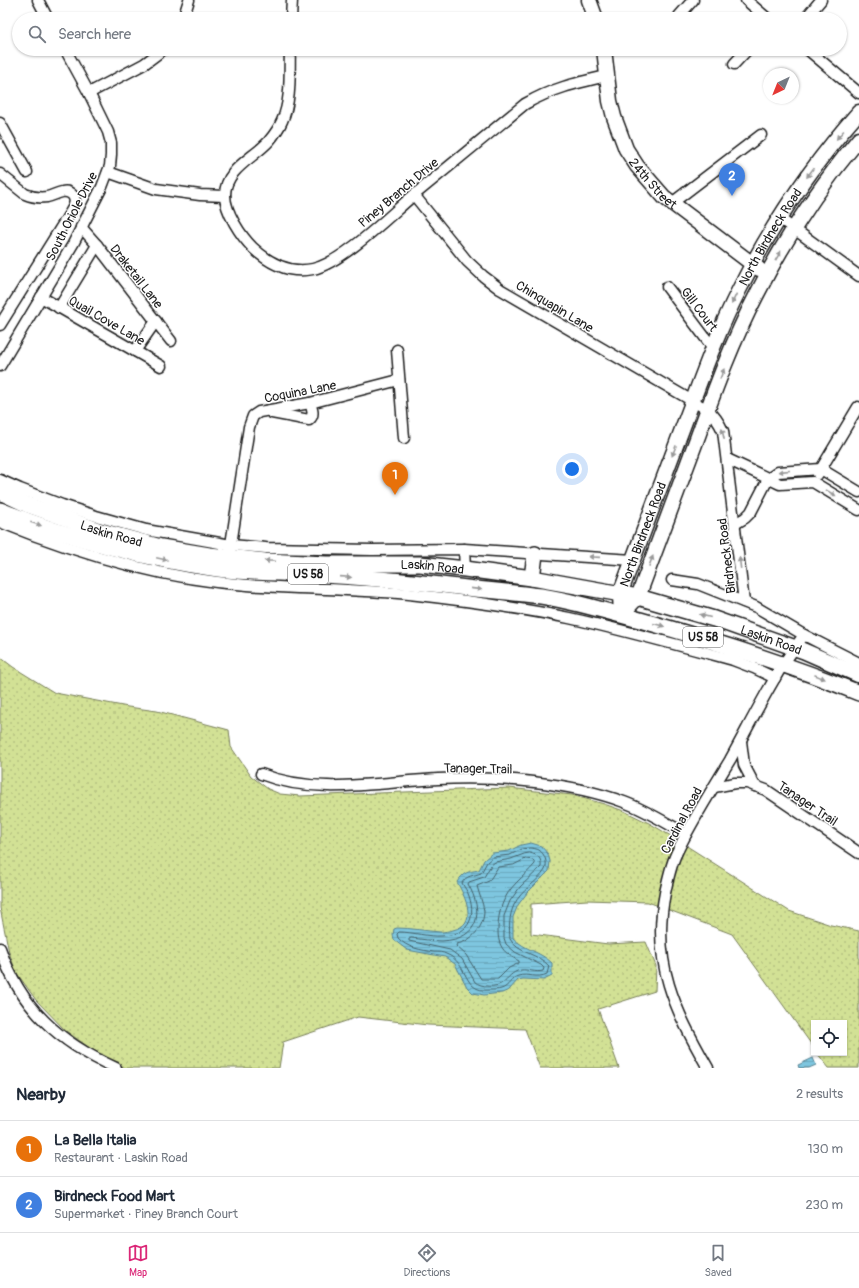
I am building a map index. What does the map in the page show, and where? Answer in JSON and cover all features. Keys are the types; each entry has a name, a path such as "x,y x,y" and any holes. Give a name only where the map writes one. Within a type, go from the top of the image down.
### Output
{"main road":[{"path":"589,0 593,12"},
{"name":"24th Street","path":"605,56 610,101 614,117 626,149 636,166 651,184 672,203 767,275"},
{"name":"North Birdneck Road","path":"620,623 620,594 692,401 738,291 752,264 792,197 823,155 859,112"},
{"name":"North Birdneck Road","path":"620,623 638,597 738,333 767,275 794,228 830,175 859,140"},
{"name":"Laskin Road","path":"0,492 74,522 108,533 161,546 209,555 226,563 534,595 572,602 620,623 702,637 784,664 859,693"},
{"name":"Laskin Road","path":"0,510 70,535 134,553 174,562 226,563 265,561 326,564 420,564 532,578 638,597 714,619 795,648 859,675"},
{"path":"532,578 535,554"}],"street":[{"path":"38,0 44,12"},
{"path":"185,12 189,0"},
{"path":"291,12 292,0"},
{"path":"682,12 693,0"},
{"path":"746,0 760,12"},
{"path":"811,12 821,0"},
{"name":"South Oriole Drive","path":"1,364 81,228 108,172 111,155 111,143 108,132 69,56"},
{"path":"89,93 144,64 155,56"},
{"path":"108,172 156,189 200,195 225,196 228,181 233,172 268,142 283,120 287,108 290,56"},
{"path":"734,64 741,56"},
{"path":"815,56 859,93"},
{"name":"Piney Branch Drive","path":"225,196 231,216 245,240 267,259 280,266 297,271 317,268 333,261 525,104 558,88 607,76"},
{"path":"0,123 27,172"},
{"path":"672,203 761,135"},
{"path":"0,174 25,194 30,196 38,198 47,197 67,191 74,196 75,204 0,325"},
{"name":"Chinquapin Lane","path":"414,195 467,261 500,289 708,410"},
{"path":"779,218 859,276"},
{"name":"Draketail Lane","path":"81,228 97,245 171,341"},
{"path":"59,308 97,245"},
{"name":"Gill Court","path":"666,286 713,348"},
{"name":"Quail Cove Lane","path":"41,297 161,366"},
{"path":"135,351 156,321"},
{"path":"397,350 404,438"},
{"name":"Coquina Lane","path":"226,563 250,421 253,416 259,412 310,403 399,380"},
{"path":"264,411 309,420 313,413 310,403"},
{"path":"813,482 858,407"},
{"name":"Birdneck Road","path":"708,410 720,422 723,431 744,602 775,617 804,635 859,663"},
{"path":"727,459 780,484 813,482 859,510"},
{"path":"735,524 751,512 768,479 778,472 821,469 859,492"},
{"name":"Laskin Road","path":"0,480 55,503 146,530 226,563"},
{"name":"Laskin Road","path":"0,522 28,534 114,561 158,572 226,563 266,548 372,550 464,549 633,560"},
{"path":"464,549 465,569"},
{"path":"672,580 698,584 744,602"},
{"name":"Laskin Road","path":"620,623 733,660 775,678"},
{"path":"784,664 804,635"},
{"name":"Cardinal Road","path":"708,1068 675,1004 664,972 660,929 661,910 668,878 677,851 784,664"},
{"path":"741,741 744,765 756,786"},
{"name":"Tanager Trail","path":"261,774 286,783 317,786 359,786 439,779 476,779 547,785 611,798 626,803 654,816 686,834"},
{"name":"Tanager Trail","path":"714,786 735,783 756,786 766,790 859,854"},
{"path":"0,948 12,979 40,1017 67,1041 98,1060 116,1068"}],"green space":[{"path":"0,657 13,667 55,693 157,711 229,730 231,747 251,776 268,789 280,794 300,796 509,788 572,795 624,811 671,836 789,911 831,925 859,931 859,1068 829,1068 819,1056 847,1056 847,1020 811,1020 811,1044 732,934 648,902 587,900 531,904 531,934 608,944 646,942 656,966 655,991 598,1009 619,1068 540,1068 525,1029 428,1025 358,1017 283,1042 279,1068 125,1068 98,1054 66,1031 36,1000 16,972 9,952 0,908"}],"water":[{"path":"531,843 541,846 548,854 550,861 549,871 527,893 518,905 513,917 513,938 548,959 552,963 552,976 544,980 518,980 509,990 502,993 484,995 473,993 467,987 455,964 445,957 407,950 394,940 394,929 397,928 440,932 461,927 466,922 468,909 457,882 459,879 466,873 479,870 484,860 492,853 509,851 521,845"},
{"path":"813,1058 816,1065 809,1068 799,1068 798,1065"}],"place":[{"name":"Birdneck Food Mart","path":"732,196"},
{"name":"La Bella Italia","path":"395,495"}]}
